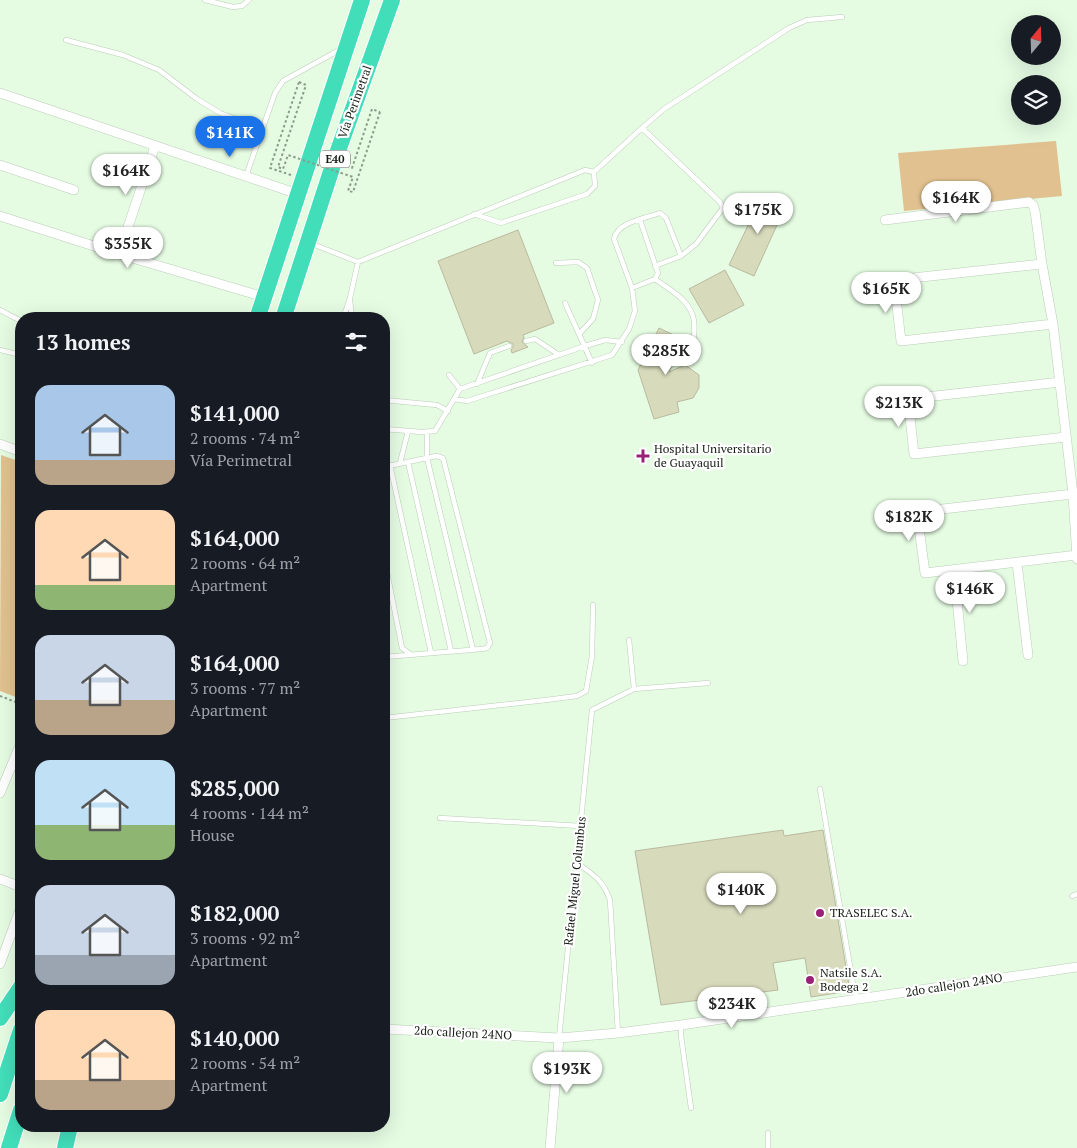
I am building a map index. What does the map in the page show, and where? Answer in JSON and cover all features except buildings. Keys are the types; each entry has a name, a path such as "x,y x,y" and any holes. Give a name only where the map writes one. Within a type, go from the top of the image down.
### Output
{"highway":[{"name":"Vía Perimetral","path":"259,312 362,0"},
{"name":"Vía Perimetral","path":"285,312 334,162 392,0"},
{"path":"0,1018 15,996"},
{"path":"0,1094 15,1048"},
{"path":"9,1148 15,1129"},
{"path":"65,1148 69,1132"}],"street":[{"path":"0,93 246,176 300,187"},
{"path":"119,254 155,146"},
{"path":"0,165 74,190"},
{"path":"885,220 1029,202 1033,205 1053,324 1073,494 1077,557 925,573 917,512 1073,494"},
{"path":"0,216 264,297"},
{"path":"1042,264 894,280 901,341 1053,324"},
{"path":"1060,382 908,399 914,454 1066,437"},
{"path":"0,444 15,450"},
{"path":"1017,562 1028,655"},
{"path":"954,570 963,660"},
{"path":"0,794 15,758"},
{"path":"0,879 15,885"},
{"path":"0,964 15,923"},
{"name":"2do callejon 24NO","path":"390,1028 559,1038 618,1033 1077,966"},
{"name":"Rafael Miguel Columbus","path":"550,1148 559,1038"}],"lane":[{"path":"205,0 233,7 242,6 249,0"},
{"path":"594,172 664,109 789,28 807,20 842,17"},
{"path":"66,40 124,55 158,70 197,99 220,113 263,129"},
{"path":"246,176 275,94 284,81 347,46"},
{"path":"642,128 720,202 723,208 696,244 681,256 656,266"},
{"path":"308,242 358,262 585,170 594,172"},
{"path":"474,214 501,223 587,194 595,186 594,172"},
{"path":"454,399 467,401 612,356 629,329 635,312 632,288 614,239 615,233 623,226 660,214 666,218 681,256"},
{"path":"632,288 655,279 658,273 640,220"},
{"path":"345,312 358,262"},
{"path":"556,263 578,262 587,268 598,300 593,319 579,334"},
{"path":"655,279 680,296 688,306 694,320 693,345"},
{"path":"350,298 351,312"},
{"path":"565,303 592,363"},
{"path":"0,310 15,318"},
{"path":"526,341 535,339 559,355"},
{"path":"390,430 427,432 435,430 460,389 584,346 605,340 622,342"},
{"path":"477,384 490,353 509,346"},
{"path":"0,350 15,354"},
{"path":"449,374 460,389"},
{"path":"390,401 437,405 448,411"},
{"path":"400,464 408,431"},
{"path":"427,432 427,458 473,650"},
{"path":"390,657 473,650 487,648 490,643 444,458 440,456 390,465 430,653"},
{"path":"408,462 451,651"},
{"path":"390,587 402,648 411,655"},
{"path":"390,717 577,696 586,692 592,656 593,605"},
{"path":"629,640 634,689 708,683"},
{"name":"Rafael Miguel Columbus","path":"559,1038 592,710 634,689"},
{"path":"820,789 854,990 858,999"},
{"path":"440,818 581,826"},
{"path":"577,863 597,876 606,888 610,900 618,1033"},
{"path":"681,1025 691,1108"},
{"path":"768,1134 768,1148"}],"path":[{"path":"300,187 270,168 299,82 306,85 278,167 283,169 288,155 353,177 348,191 352,192 380,112 372,109 352,168 334,162"},
{"path":"0,696 15,702"}],"shaded area":[{"path":"1056,141 1062,196 904,211 898,153"},
{"path":"1,455 15,460 15,697 0,691"}],"place":[{"name":"Hospital Universitario de Guayaquil","path":"643,456"},
{"name":"TRASELEC S.A.","path":"820,913"},
{"name":"Natsile S.A. Bodega 2","path":"810,980"}]}
